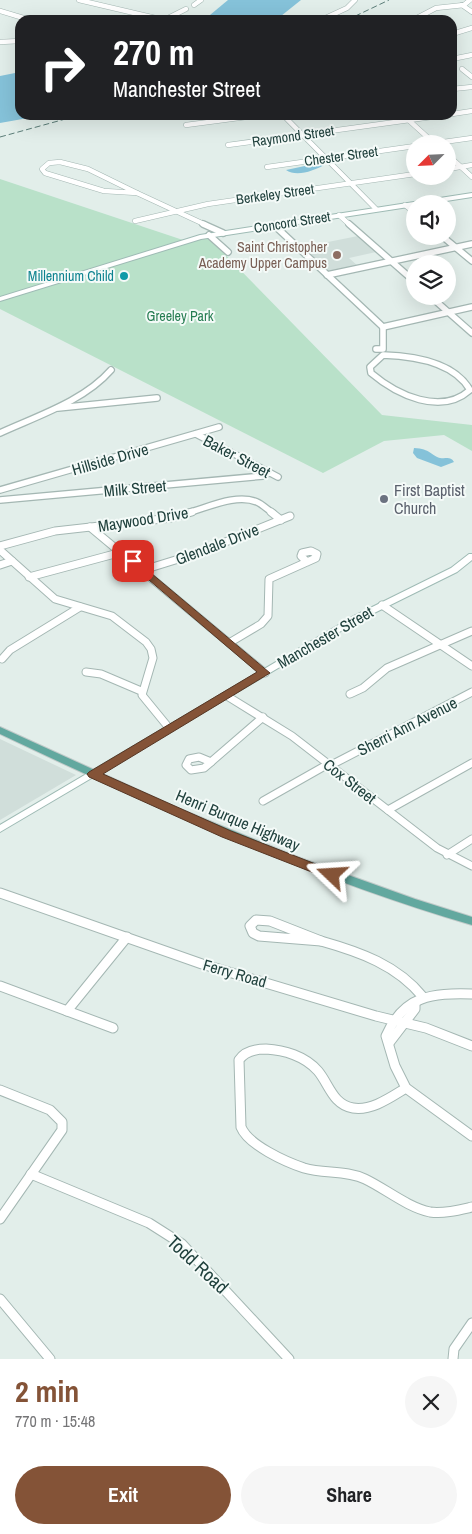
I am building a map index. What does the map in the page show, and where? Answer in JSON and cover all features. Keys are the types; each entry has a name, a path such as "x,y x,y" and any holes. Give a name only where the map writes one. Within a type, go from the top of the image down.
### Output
{"main road":[{"name":"Concord Street","path":"0,299 167,246 210,235 472,195"},
{"name":"Manchester Street","path":"0,829 169,728 382,605 454,570 472,556"},
{"name":"Henri Burque Highway","path":"0,730 93,774 276,855 366,888 472,921"}],"street":[{"path":"80,0 143,15"},
{"path":"194,5 200,0"},
{"path":"332,15 347,8 355,0"},
{"path":"423,15 436,8 462,5 470,0"},
{"path":"462,5 472,12"},
{"path":"174,15 186,9"},
{"path":"0,11 15,16"},
{"path":"457,32 472,28"},
{"path":"0,42 15,41"},
{"path":"457,58 472,55"},
{"path":"468,68 462,69 472,77"},
{"path":"457,88 472,87"},
{"path":"457,114 472,112"},
{"path":"186,125 224,120"},
{"path":"289,120 376,209"},
{"path":"408,120 423,135"},
{"name":"Raymond Street","path":"228,145 408,120"},
{"path":"456,140 472,138"},
{"name":"Chester Street","path":"267,167 406,147"},
{"path":"456,162 472,177"},
{"path":"137,193 104,191 46,173 42,169 49,163 69,163 137,193 177,211 223,233"},
{"path":"456,168 472,165"},
{"name":"Berkeley Street","path":"135,221 240,199 406,175"},
{"path":"339,215 406,274"},
{"path":"274,225 383,327 383,352 370,367 371,373 384,384 420,400 440,403 464,398 470,390 465,380 437,365 383,352 376,349"},
{"path":"210,235 228,252"},
{"path":"327,274 472,244"},
{"path":"453,245 472,261"},
{"path":"440,305 472,333"},
{"path":"383,327 472,307"},
{"path":"0,433 56,408 99,382 111,370"},
{"path":"56,408 157,398"},
{"name":"Hillside Drive","path":"0,490 219,427"},
{"name":"Baker Street","path":"196,434 278,477"},
{"name":"Milk Street","path":"0,500 263,476 269,473"},
{"name":"Maywood Drive","path":"0,546 55,531 171,518 228,500 240,499 258,502 281,520"},
{"name":"Glendale Drive","path":"144,570 198,553 290,516"},
{"path":"90,527 144,570 265,673"},
{"path":"0,550 29,578 55,599 112,616 149,646 153,658 141,691 146,703 169,728"},
{"path":"29,578 122,552"},
{"path":"0,565 12,562"},
{"path":"229,643 261,624 268,616 269,579 307,562"},
{"path":"382,605 472,666"},
{"path":"2,659 10,650 80,607"},
{"path":"350,694 362,688 387,668 472,631"},
{"path":"86,672 101,674 141,691"},
{"name":"Sherri Ann Avenue","path":"263,801 472,692"},
{"name":"Cox Street","path":"227,696 292,736 447,854 472,866"},
{"path":"211,762 263,717"},
{"path":"388,810 472,763"},
{"path":"447,854 472,838"},
{"name":"Ferry Road","path":"0,893 210,966 443,1034 472,1046"},
{"path":"321,941 310,942 259,936 253,933 250,926 252,922 262,920 321,941 353,949 410,981 423,997"},
{"path":"67,1011 127,937"},
{"path":"0,986 113,1028"},
{"path":"472,994 443,992 423,997 406,1007 393,1020 386,1036 395,1066 406,1088 472,1136"},
{"path":"388,1043 415,1009 415,1003"},
{"path":"406,1088 369,1107 358,1109 345,1106 330,1092 317,1070 305,1060 268,1049 250,1051 239,1060 241,1128 249,1140 296,1165 314,1170 356,1175 418,1208 431,1212 450,1212 472,1206"},
{"path":"0,1090 50,1110 62,1122 62,1130 0,1219"},
{"name":"Todd Road","path":"32,1174 149,1223 182,1244 215,1277 289,1359"},
{"path":"0,1299 50,1359"},
{"path":"453,1359 454,1349 472,1323"}],"shaded area":[{"name":"Saint Christopher Academy Upper Campus","path":"358,236 376,252 349,258 359,267 330,272 303,247"},
{"path":"0,739 76,775 0,820"}],"green space":[{"name":"Greeley Park","path":"0,179 189,242 209,238 382,415 472,425 472,451 444,435 384,441 323,473 0,309"}],"water":[{"path":"228,0 301,0 282,15 210,15"},
{"path":"15,73 15,120 17,120 0,123 0,76"},
{"path":"319,163 324,165 305,172 295,173 286,170"},
{"path":"414,448 427,451 440,458 450,458 454,462 441,467 417,458 413,453"}],"railway":[{"path":"358,15 389,0"},
{"path":"0,137 62,120"}],"place":[{"name":"Saint Christopher Academy Upper Campus","path":"337,255"},
{"name":"Millennium Child","path":"124,276"},
{"name":"First Baptist Church","path":"384,499"}],"route":[{"path":"133,561 265,673 93,774 226,834 276,855 332,875"}]}
